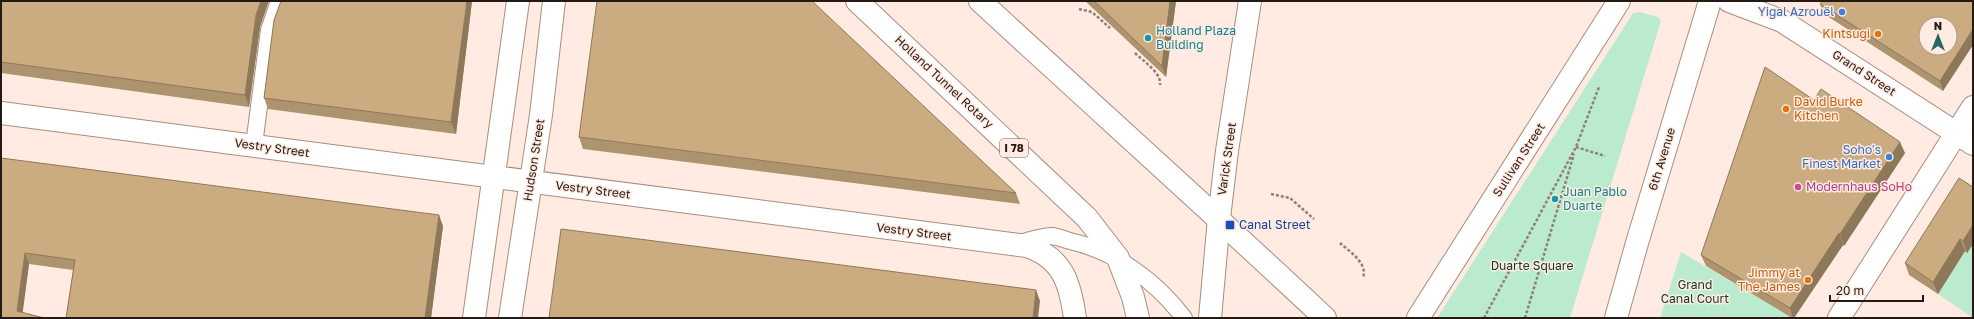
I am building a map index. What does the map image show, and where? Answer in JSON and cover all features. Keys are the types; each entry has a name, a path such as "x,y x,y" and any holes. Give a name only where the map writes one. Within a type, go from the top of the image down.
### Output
{"main road":[{"path":"474,318 518,1"},
{"name":"Hudson Street","path":"510,318 541,115 554,1"},
{"name":"Holland Tunnel Rotary","path":"857,1 1069,199 1087,218 1118,258 1133,297 1138,318"},
{"path":"980,1 1167,173 1219,218 1325,318"},
{"name":"Varick Street","path":"1210,318 1227,151 1250,1"},
{"name":"Sullivan Street","path":"1418,318 1620,1"},
{"name":"6th Avenue","path":"1616,318 1636,243 1710,1"},
{"name":"Grand Street","path":"1729,1 1782,21 1965,139"},
{"path":"1839,318 1965,139 1973,107"},
{"name":"Vestry Street","path":"1,113 1011,244 1041,251 1059,267 1070,290 1075,318"}],"lane":[{"path":"254,145 269,30 279,1"},
{"path":"1011,244 1052,236 1090,245 1118,258 1152,286 1175,307 1184,318"}],"path":[{"path":"1079,9 1092,12 1110,28"},
{"path":"1135,53 1156,73 1159,77 1160,85"},
{"path":"1525,318 1576,147 1600,85"},
{"path":"1576,147 1606,156"},
{"path":"1484,318 1576,147"},
{"path":"1272,194 1290,198 1314,219"},
{"path":"1340,243 1363,265 1365,270 1363,278"}],"green space":[{"name":"Duarte Square","path":"1640,12 1658,17 1661,21 1570,318 1437,318 1633,13"},
{"path":"1973,244 1973,318 1938,294 1965,251"},
{"name":"Grand Canal Court","path":"1681,252 1792,318 1660,318"}],"building":[{"path":"1,1 261,1 256,15 245,95 1,62"},
{"path":"281,1 467,1 451,122 264,98 274,20"},
{"path":"597,1 812,1 1016,193 579,137"},
{"name":"Holland Plaza Building","path":"1094,1 1170,1 1162,66"},
{"path":"1822,1 1973,1 1973,29 1958,53 1958,16 1918,16 1918,56 1956,56 1940,81 1820,4"},
{"path":"1765,67 1814,100 1821,89 1900,142 1790,308 1701,255"},
{"path":"1,158 439,215 425,318 66,318 75,260 25,253 17,311 44,318 1,318"},
{"path":"1959,178 1973,187 1973,225 1963,241 1960,239 1933,282 1905,263"},
{"path":"561,229 1036,290 1033,318 549,318"}],"place":[{"name":"Yigal Azrouël","path":"1842,12"},
{"name":"Kintsugi","path":"1878,34"},
{"name":"Holland Plaza Building","path":"1148,38"},
{"name":"David Burke Kitchen","path":"1786,109"},
{"name":"Soho's Finest Market","path":"1889,157"},
{"name":"Modernhaus SoHo","path":"1798,187"},
{"name":"Juan Pablo Duarte","path":"1555,199"},
{"name":"Canal Street","path":"1230,225"},
{"name":"Jimmy at The James","path":"1808,280"}]}
